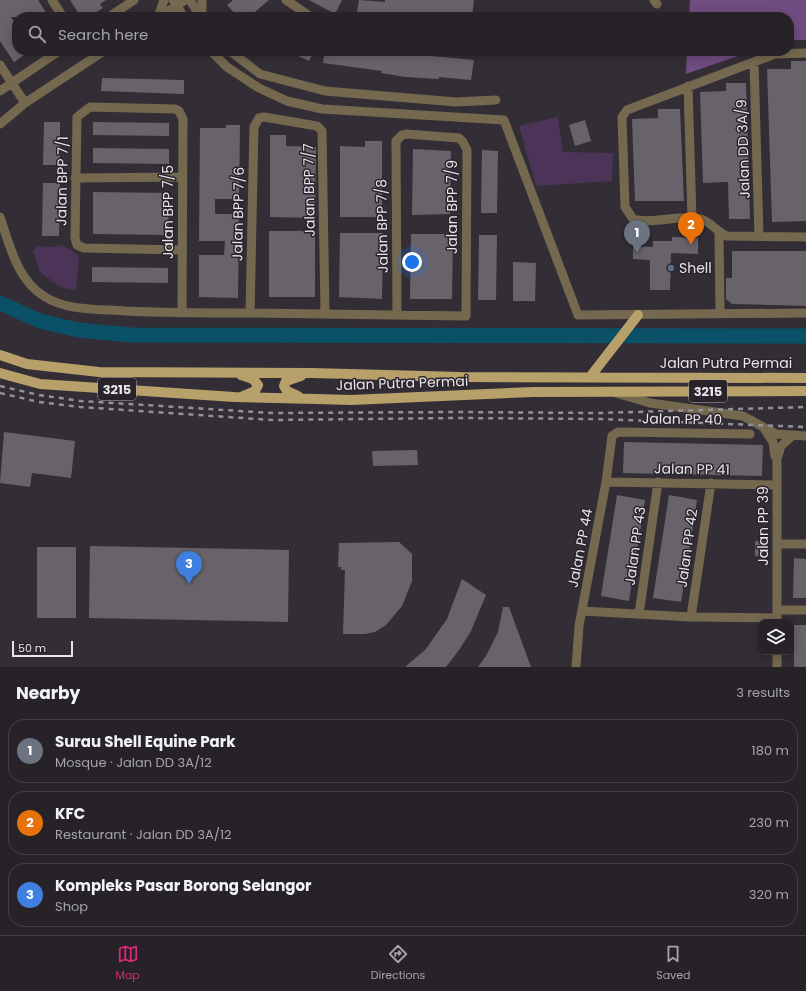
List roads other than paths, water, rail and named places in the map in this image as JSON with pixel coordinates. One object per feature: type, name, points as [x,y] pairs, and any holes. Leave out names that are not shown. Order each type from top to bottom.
[{"type":"main road","points":[[590,377],[616,345],[638,314]]},
{"type":"main road","name":"Jalan Putra Permai","points":[[0,355],[27,364],[99,372],[312,373],[460,377],[806,378]]},
{"type":"main road","points":[[228,372],[253,379],[258,385],[255,391],[234,397]]},
{"type":"main road","name":"Jalan Putra Permai","points":[[0,373],[40,384],[234,397],[316,399],[609,391],[806,392]]},
{"type":"main road","points":[[312,373],[292,378],[286,381],[284,386],[287,391],[293,395],[316,399]]},
{"type":"street","points":[[52,0],[60,12]]},
{"type":"street","points":[[116,12],[134,0]]},
{"type":"street","points":[[160,12],[164,0]]},
{"type":"street","points":[[164,12],[175,3],[185,0]]},
{"type":"street","points":[[190,0],[198,12]]},
{"type":"street","points":[[201,12],[202,0]]},
{"type":"street","points":[[286,0],[304,12]]},
{"type":"street","points":[[175,3],[181,12]]},
{"type":"street","points":[[794,53],[806,53]]},
{"type":"street","points":[[0,91],[52,56]]},
{"type":"street","points":[[0,124],[25,103],[96,56]]},
{"type":"street","points":[[216,56],[227,68],[259,88],[286,101],[322,109],[504,120],[578,315],[806,313]]},
{"type":"street","points":[[237,56],[260,74],[325,91],[456,102],[496,100]]},
{"type":"street","points":[[770,56],[688,86],[627,110],[623,113],[625,207],[630,216],[637,220],[692,218],[703,220],[719,233],[727,236],[806,237]]},
{"type":"street","name":"Jalan DD 3A/9","points":[[754,62],[760,236]]},
{"type":"street","points":[[0,66],[25,103]]},
{"type":"street","points":[[688,86],[692,218]]},
{"type":"street","name":"Jalan BPP 7/5","points":[[77,117],[90,107],[175,109],[179,111],[183,119],[182,313]]},
{"type":"street","name":"Jalan BPP 7/1","points":[[77,117],[75,178],[75,238],[77,245],[84,248],[182,250]]},
{"type":"street","name":"Jalan BPP 7/6","points":[[250,313],[254,126],[259,118]]},
{"type":"street","name":"Jalan BPP 7/7","points":[[259,118],[317,126],[322,131],[325,314]]},
{"type":"street","name":"Jalan BPP 7/9","points":[[397,315],[466,316],[466,146],[459,138],[455,137],[406,134],[398,138]]},
{"type":"street","name":"Jalan BPP 7/8","points":[[397,315],[395,145],[398,138]]},
{"type":"street","points":[[75,178],[183,177]]},
{"type":"street","points":[[0,217],[14,260],[22,274],[32,286],[45,297],[75,307],[182,313],[397,315]]},
{"type":"street","points":[[719,233],[720,314]]},
{"type":"street","points":[[609,391],[650,403],[726,412],[755,421],[776,434],[806,436]]},
{"type":"street","points":[[755,421],[773,442],[776,459]]},
{"type":"street","name":"Jalan PP 40","points":[[613,434],[618,432],[750,434]]},
{"type":"street","name":"Jalan PP 44","points":[[576,667],[579,626],[606,482],[611,438],[613,434]]},
{"type":"street","name":"Jalan PP 39","points":[[777,617],[776,459],[780,446],[792,436]]},
{"type":"street","name":"Jalan PP 41","points":[[606,482],[777,485]]},
{"type":"street","name":"Jalan PP 43","points":[[639,614],[658,482]]},
{"type":"street","name":"Jalan PP 42","points":[[691,617],[711,483]]},
{"type":"street","points":[[776,544],[806,544]]},
{"type":"street","points":[[582,611],[691,617],[777,617],[806,610]]},
{"type":"street","points":[[777,655],[777,667]]},
{"type":"waterway","points":[[0,303],[40,321],[78,330],[132,335],[806,336]]},
{"type":"railway","points":[[0,386],[39,395],[81,401],[272,413],[600,413],[806,407]]},
{"type":"railway","points":[[0,393],[39,402],[80,407],[272,420],[456,418],[600,419],[806,427]]},
{"type":"place","name":"KFC","points":[[691,245]]},
{"type":"place","name":"Surau Shell Equine Park","points":[[637,253]]},
{"type":"place","name":"Shell","points":[[671,268]]},
{"type":"place","name":"Kompleks Pasar Borong Selangor","points":[[189,584]]}]
